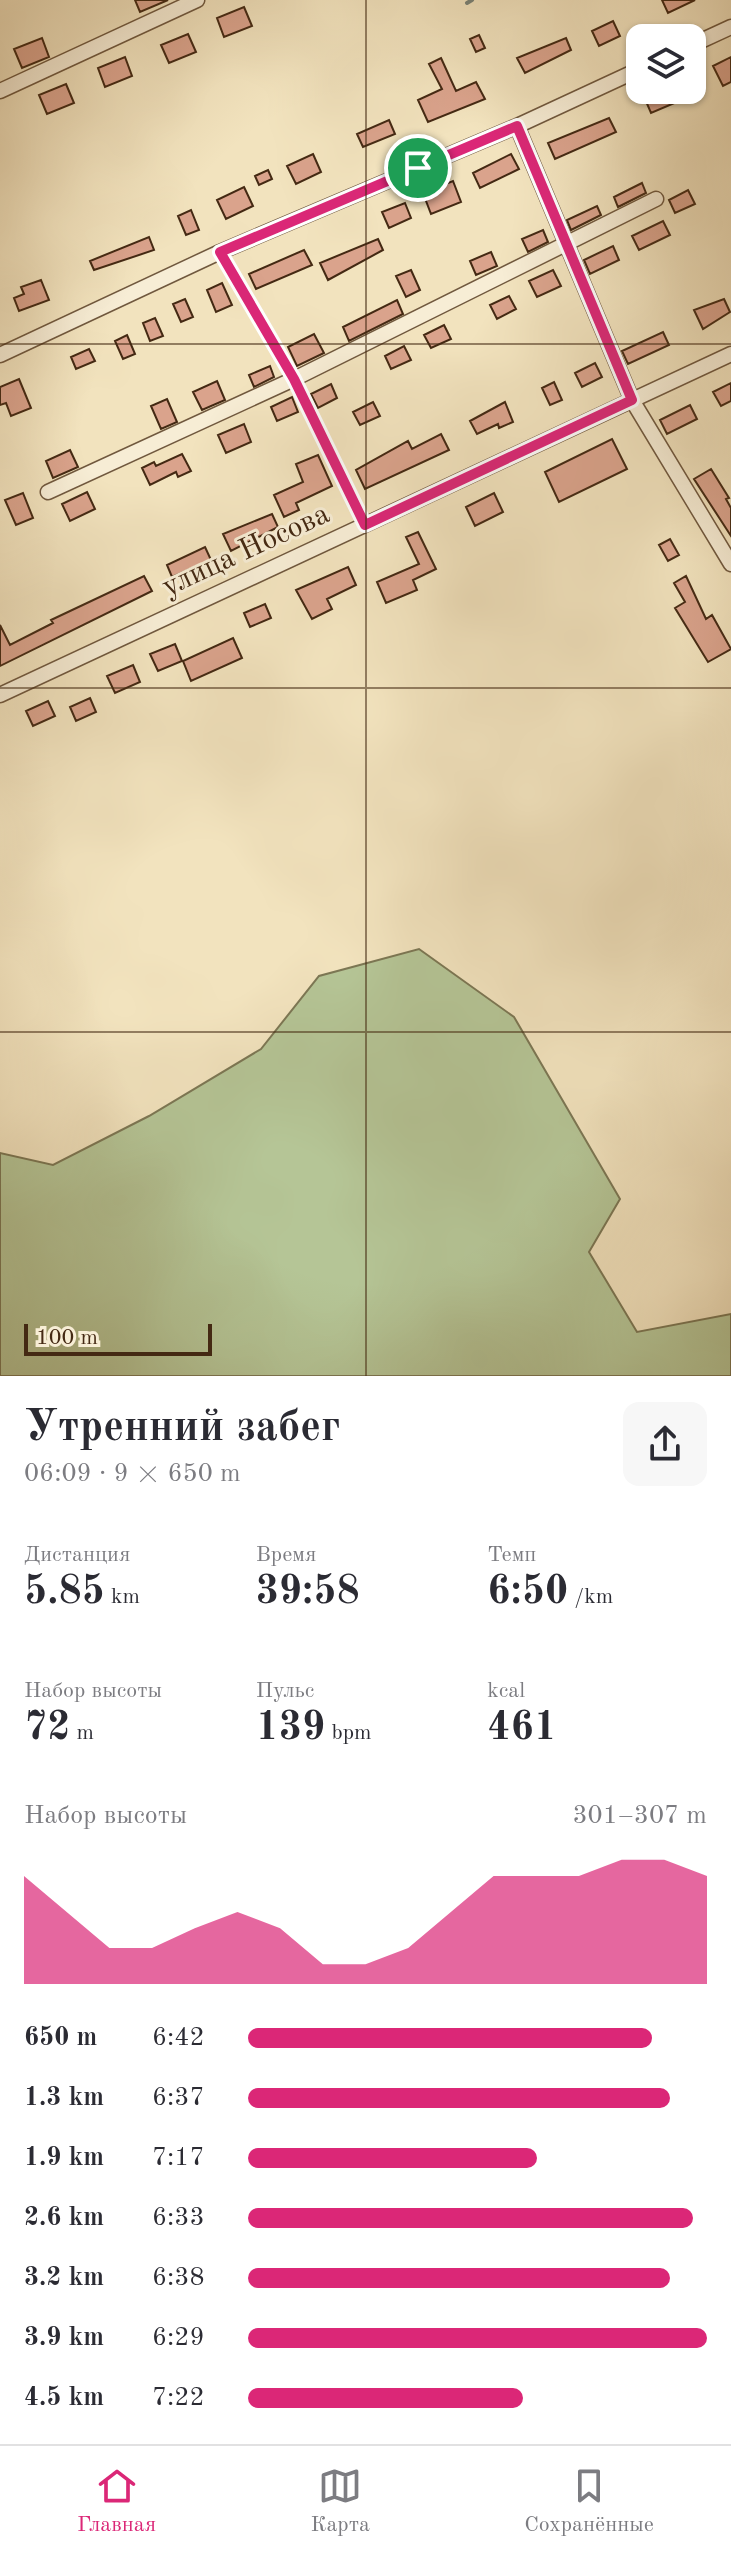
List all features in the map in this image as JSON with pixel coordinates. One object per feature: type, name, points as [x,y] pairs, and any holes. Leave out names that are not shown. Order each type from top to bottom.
[{"type":"street","points":[[0,91],[197,0]]},
{"type":"street","points":[[706,39],[731,27]]},
{"type":"street","points":[[0,355],[220,252],[517,126],[626,75]]},
{"type":"street","points":[[517,126],[632,400],[731,564]]},
{"type":"street","points":[[48,492],[294,379],[656,199]]},
{"type":"street","name":"улица Носова","points":[[0,695],[731,354]]},
{"type":"lane","points":[[220,252],[294,379],[365,525]]},
{"type":"green space","points":[[419,949],[514,1017],[620,1199],[589,1252],[637,1332],[731,1314],[731,1376],[0,1376],[0,1153],[53,1165],[149,1116],[261,1049],[319,976]]},
{"type":"building","points":[[135,0],[168,0],[140,12]]},
{"type":"building","points":[[662,0],[695,0],[668,13]]},
{"type":"building","points":[[244,7],[252,26],[224,37],[217,18]]},
{"type":"building","points":[[613,21],[620,36],[599,46],[592,31]]},
{"type":"building","points":[[188,34],[196,52],[169,63],[161,45]]},
{"type":"building","points":[[479,35],[485,48],[476,52],[470,39]]},
{"type":"building","points":[[42,38],[49,57],[22,68],[14,49]]},
{"type":"building","points":[[566,38],[571,50],[525,73],[517,58]]},
{"type":"building","points":[[125,57],[132,76],[105,87],[98,68]]},
{"type":"building","points":[[731,57],[731,82],[723,86],[713,66]]},
{"type":"building","points":[[441,58],[456,91],[476,82],[485,99],[428,122],[418,100],[442,89],[429,64]]},
{"type":"building","points":[[66,84],[74,103],[47,114],[39,95]]},
{"type":"building","points":[[647,104],[672,104],[651,113]]},
{"type":"building","points":[[609,118],[616,132],[555,159],[548,143]]},
{"type":"building","points":[[389,120],[395,134],[363,147],[357,134]]},
{"type":"building","points":[[313,154],[321,172],[296,184],[287,166]]},
{"type":"building","points":[[511,154],[519,169],[480,188],[473,173]]},
{"type":"building","points":[[268,170],[272,179],[259,185],[255,176]]},
{"type":"building","points":[[453,181],[461,202],[431,214],[423,193]]},
{"type":"building","points":[[642,183],[646,193],[618,207],[614,197]]},
{"type":"building","points":[[244,187],[253,206],[226,219],[217,200]]},
{"type":"building","points":[[688,190],[695,204],[675,213],[669,200]]},
{"type":"building","points":[[405,203],[411,218],[389,228],[382,212]]},
{"type":"building","points":[[597,206],[601,215],[571,230],[567,220]]},
{"type":"building","points":[[191,210],[199,230],[186,235],[178,216]]},
{"type":"building","points":[[663,221],[670,235],[639,250],[632,236]]},
{"type":"building","points":[[543,230],[548,242],[528,252],[522,239]]},
{"type":"building","points":[[149,237],[154,250],[94,270],[90,261]]},
{"type":"building","points":[[378,239],[383,250],[328,280],[320,263]]},
{"type":"building","points":[[613,246],[619,260],[590,274],[584,260]]},
{"type":"building","points":[[304,250],[312,265],[256,289],[249,274]]},
{"type":"building","points":[[491,252],[497,266],[476,275],[470,261]]},
{"type":"building","points":[[411,270],[420,290],[406,297],[396,276]]},
{"type":"building","points":[[553,270],[561,286],[537,297],[529,281]]},
{"type":"building","points":[[41,280],[49,300],[19,311],[14,298],[24,294],[21,287]]},
{"type":"building","points":[[222,283],[232,305],[216,312],[207,290]]},
{"type":"building","points":[[509,296],[516,309],[497,319],[490,305]]},
{"type":"building","points":[[185,299],[193,317],[181,322],[173,304]]},
{"type":"building","points":[[724,299],[730,312],[703,329],[694,310]]},
{"type":"building","points":[[397,300],[403,314],[349,341],[343,327]]},
{"type":"building","points":[[155,318],[163,336],[150,341],[143,323]]},
{"type":"building","points":[[444,325],[451,339],[431,348],[424,335]]},
{"type":"building","points":[[663,332],[669,345],[628,364],[622,351]]},
{"type":"building","points":[[314,334],[324,353],[297,366],[288,347]]},
{"type":"building","points":[[127,335],[135,354],[123,359],[115,341]]},
{"type":"building","points":[[404,346],[411,360],[391,369],[385,356]]},
{"type":"building","points":[[89,349],[95,361],[76,369],[71,357]]},
{"type":"building","points":[[595,363],[602,377],[582,387],[575,373]]},
{"type":"building","points":[[270,366],[274,377],[254,387],[249,375]]},
{"type":"building","points":[[19,379],[31,408],[11,416],[6,403],[0,405],[0,387]]},
{"type":"building","points":[[217,381],[225,400],[202,410],[193,392]]},
{"type":"building","points":[[554,382],[562,400],[550,405],[542,388]]},
{"type":"building","points":[[731,383],[731,401],[721,406],[713,392]]},
{"type":"building","points":[[331,384],[337,398],[318,408],[311,394]]},
{"type":"building","points":[[292,397],[298,412],[277,421],[271,407]]},
{"type":"building","points":[[167,399],[177,422],[161,429],[151,406]]},
{"type":"building","points":[[373,402],[380,416],[360,425],[353,412]]},
{"type":"building","points":[[505,402],[513,422],[499,428],[498,424],[477,434],[470,421]]},
{"type":"building","points":[[690,405],[697,419],[667,434],[660,420]]},
{"type":"building","points":[[244,424],[251,442],[226,453],[218,435]]},
{"type":"building","points":[[441,434],[449,450],[365,489],[356,470],[408,441],[412,449]]},
{"type":"building","points":[[612,439],[627,469],[559,502],[545,472]]},
{"type":"building","points":[[70,450],[78,467],[53,478],[46,461]]},
{"type":"building","points":[[182,454],[191,471],[178,477],[176,472],[150,485],[142,468],[154,462],[156,466]]},
{"type":"building","points":[[318,455],[332,486],[296,503],[299,510],[284,517],[274,495],[303,482],[296,464]]},
{"type":"building","points":[[711,469],[729,498],[726,499],[731,508],[731,536],[694,479]]},
{"type":"building","points":[[87,492],[95,509],[70,521],[62,504]]},
{"type":"building","points":[[23,493],[33,518],[16,525],[5,500]]},
{"type":"building","points":[[494,493],[503,512],[475,526],[466,507]]},
{"type":"building","points":[[272,514],[278,527],[231,551],[223,534]]},
{"type":"building","points":[[418,532],[436,569],[413,580],[417,590],[386,603],[377,582],[419,564],[406,537]]},
{"type":"building","points":[[670,539],[679,555],[668,561],[659,545]]},
{"type":"building","points":[[205,547],[211,560],[172,577],[167,565]]},
{"type":"building","points":[[348,567],[356,585],[327,599],[332,609],[312,619],[296,590]]},
{"type":"building","points":[[144,576],[152,591],[0,666],[0,625],[10,645],[53,623],[51,620]]},
{"type":"building","points":[[686,576],[706,619],[712,615],[731,649],[708,662],[675,608],[685,602],[674,583]]},
{"type":"building","points":[[265,604],[271,618],[250,627],[244,613]]},
{"type":"building","points":[[233,638],[242,658],[191,681],[183,661]]},
{"type":"building","points":[[175,644],[182,661],[158,671],[150,654]]},
{"type":"building","points":[[133,665],[140,682],[115,693],[107,676]]},
{"type":"building","points":[[90,698],[96,712],[76,721],[70,707]]},
{"type":"building","points":[[48,701],[55,716],[33,726],[26,711]]},
{"type":"waterway","points":[[467,3],[472,0]]},
{"type":"route","points":[[517,126],[632,400],[365,525],[294,379],[220,252],[418,168],[517,126]]}]
